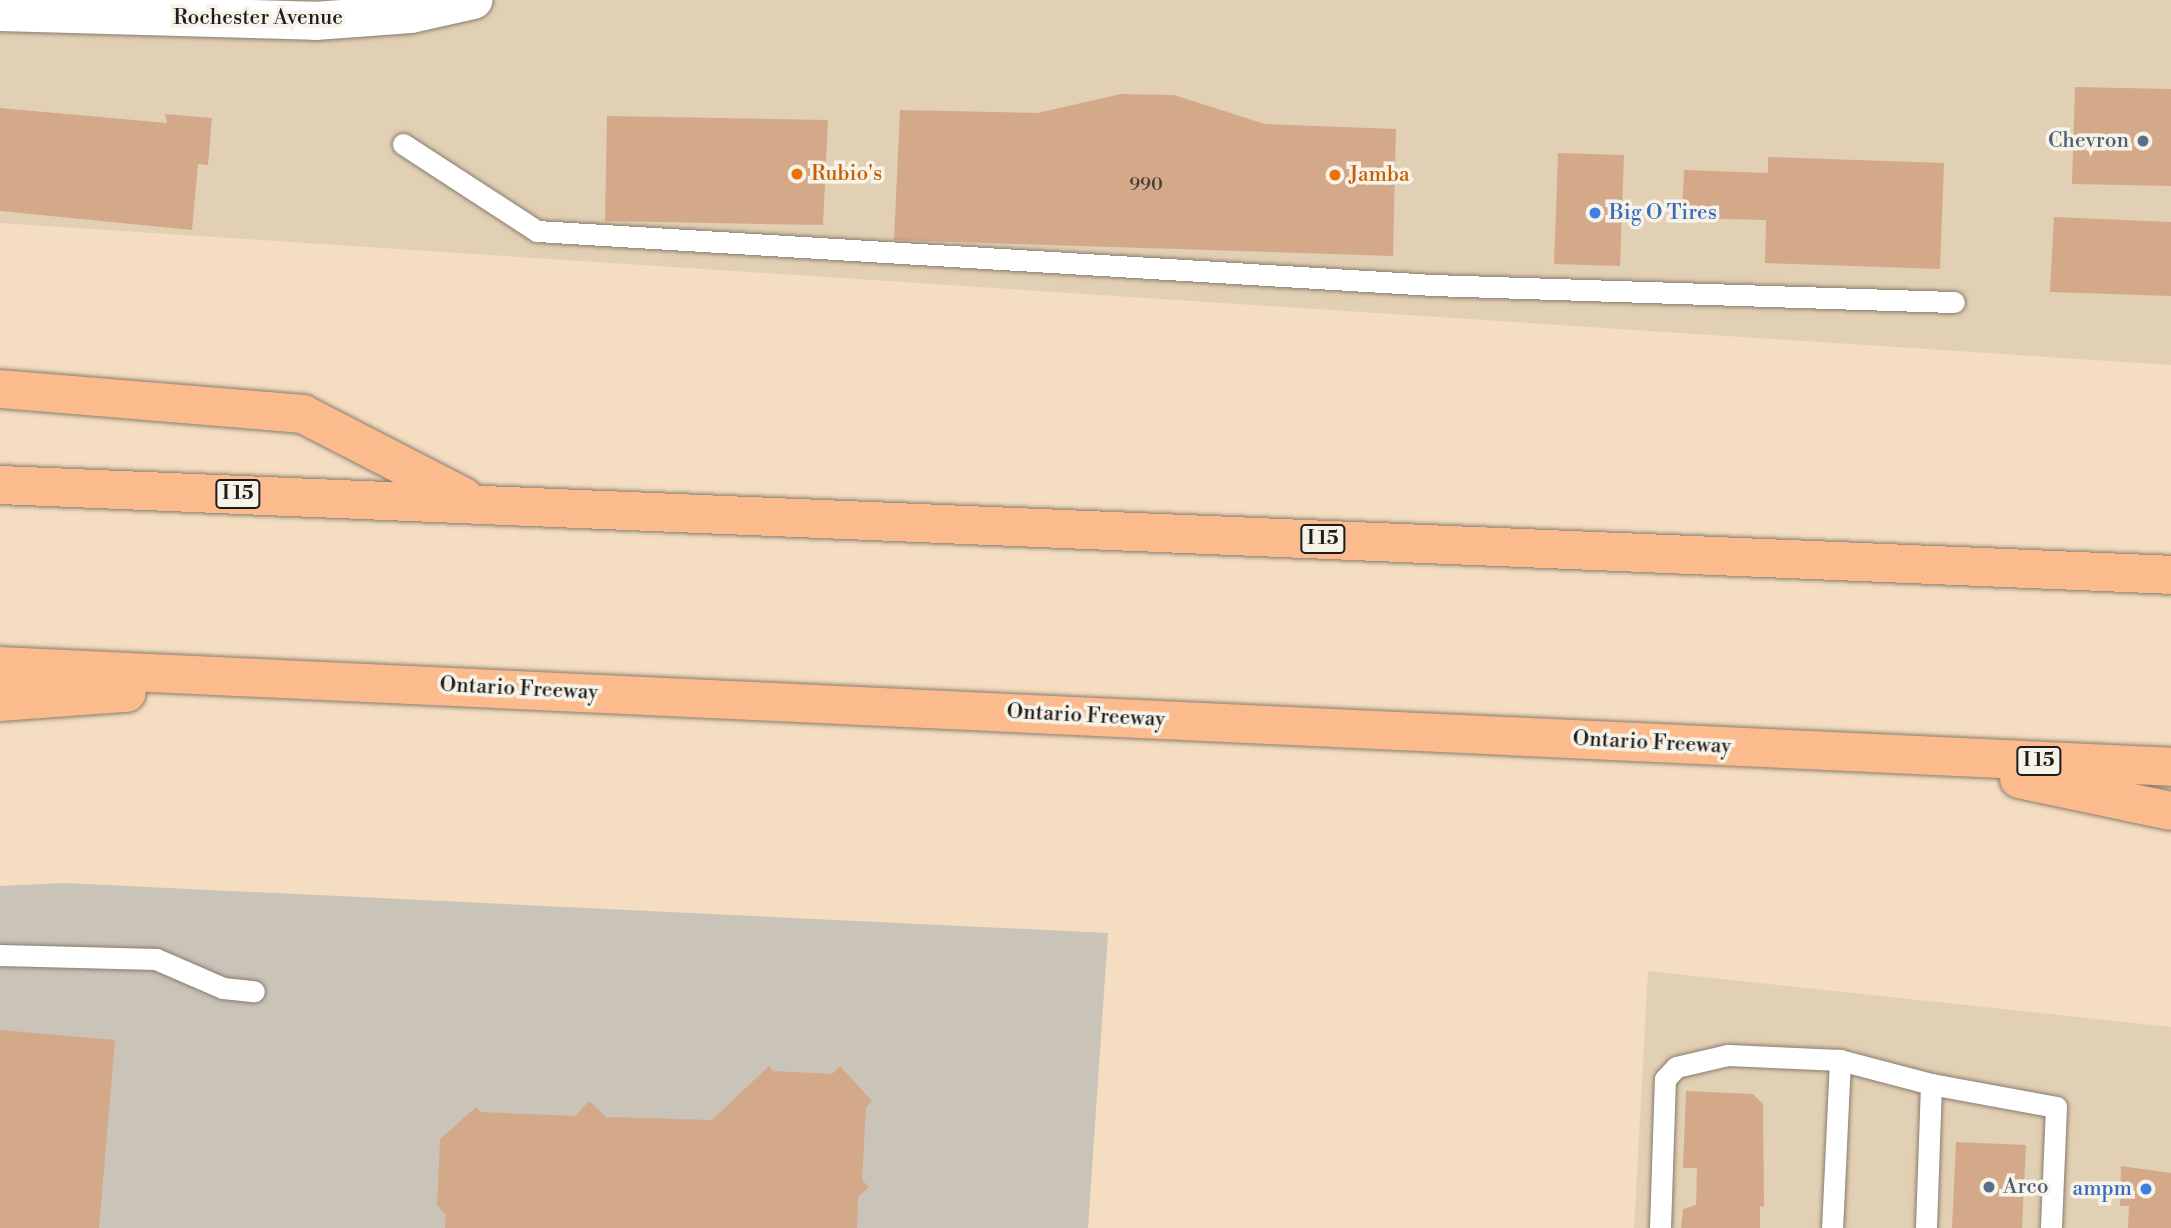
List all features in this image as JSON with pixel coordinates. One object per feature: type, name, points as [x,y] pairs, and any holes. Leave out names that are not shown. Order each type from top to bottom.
[{"type":"highway","points":[[0,389],[303,414],[475,503]]},
{"type":"highway","name":"I 15","points":[[0,485],[2171,575]]},
{"type":"highway","name":"Ontario Freeway","points":[[0,666],[2171,767]]},
{"type":"highway","points":[[0,702],[311,679]]},
{"type":"highway","points":[[1907,755],[2171,811]]},
{"type":"street","name":"Rochester Avenue","points":[[0,12],[315,22],[411,14],[473,0]]},
{"type":"lane","points":[[403,144],[537,230],[1432,285],[1954,302]]},
{"type":"lane","points":[[0,955],[156,959],[223,988],[254,991]]},
{"type":"lane","points":[[1660,1228],[1665,1079],[1676,1067],[1728,1055],[1840,1060],[1931,1084],[2056,1107],[2051,1228]]},
{"type":"lane","points":[[1832,1228],[1840,1060]]},
{"type":"lane","points":[[1926,1228],[1931,1084]]},
{"type":"shaded area","points":[[0,0],[2171,0],[2171,365],[0,223]]},
{"type":"shaded area","points":[[65,883],[1108,933],[1088,1228],[0,1228],[0,886]]},
{"type":"shaded area","points":[[1648,971],[2171,1027],[2171,1228],[1634,1228]]},
{"type":"building","points":[[2075,87],[2171,89],[2171,186],[2072,184]]},
{"type":"building","points":[[1121,94],[1174,95],[1265,124],[1396,129],[1393,256],[894,240],[900,110],[1037,113]]},
{"type":"building","points":[[0,108],[167,123],[165,114],[212,118],[208,165],[198,164],[192,230],[0,211]]},
{"type":"building","points":[[607,116],[828,120],[823,225],[605,221]]},
{"type":"building","points":[[1558,153],[1624,155],[1620,266],[1554,264]]},
{"type":"building","points":[[1768,157],[1944,163],[1940,269],[1765,263],[1766,220],[1682,218],[1684,170],[1768,173]]},
{"type":"building","points":[[2054,217],[2171,222],[2171,296],[2050,292]]},
{"type":"building","points":[[0,1030],[115,1040],[99,1228],[0,1228]]},
{"type":"building","points":[[769,1066],[773,1071],[832,1074],[840,1066],[872,1101],[866,1107],[862,1180],[869,1187],[858,1197],[857,1228],[445,1228],[446,1215],[437,1205],[440,1139],[476,1107],[481,1112],[575,1116],[589,1101],[606,1117],[712,1120]]},
{"type":"building","points":[[1686,1091],[1753,1094],[1763,1104],[1764,1207],[1760,1206],[1760,1228],[1681,1228],[1683,1209],[1696,1205],[1697,1168],[1683,1168]]},
{"type":"building","name":"Arco","points":[[1956,1142],[2026,1145],[2022,1228],[1952,1228]]},
{"type":"building","name":"ampm","points":[[2121,1166],[2171,1173],[2171,1228],[2128,1228],[2129,1206],[2120,1206]]},
{"type":"place","name":"Chevron","points":[[2143,141]]},
{"type":"place","name":"Rubio's","points":[[797,174]]},
{"type":"place","name":"Jamba","points":[[1335,175]]},
{"type":"place","name":"Big O Tires","points":[[1595,213]]},
{"type":"place","name":"Arco","points":[[1989,1187]]},
{"type":"place","name":"ampm","points":[[2146,1189]]}]
